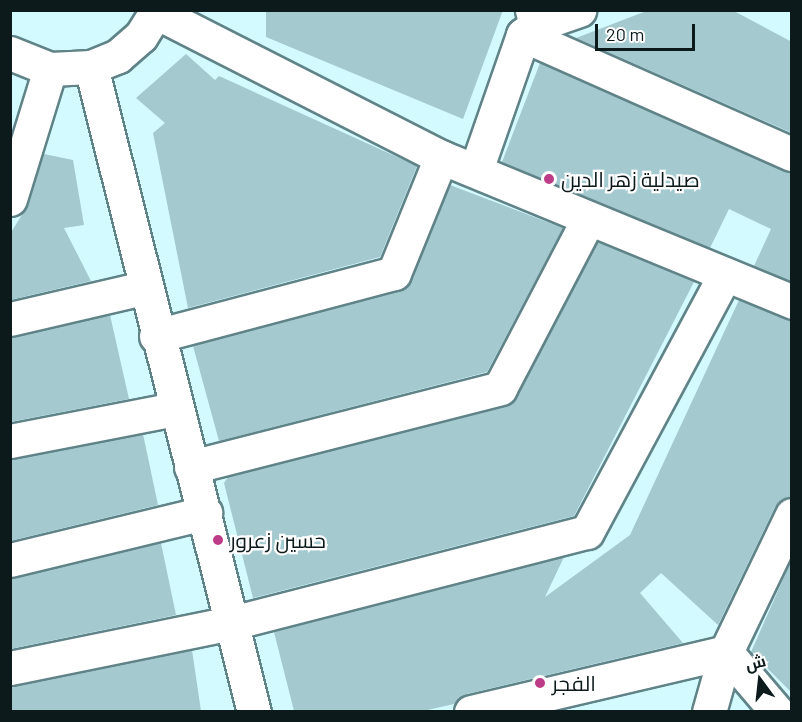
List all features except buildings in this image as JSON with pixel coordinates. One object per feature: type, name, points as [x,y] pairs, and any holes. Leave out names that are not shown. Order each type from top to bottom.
[{"type":"street","points":[[530,24],[579,10]]},
{"type":"street","points":[[10,53],[50,69],[91,67],[118,56],[141,36],[157,11],[441,157],[476,170],[588,220],[792,302]]},
{"type":"street","points":[[530,24],[792,154]]},
{"type":"street","points":[[476,170],[530,24]]},
{"type":"street","points":[[91,67],[143,288],[205,513],[254,711]]},
{"type":"street","points":[[10,199],[50,69]]},
{"type":"street","points":[[156,336],[394,273],[441,157]]},
{"type":"street","points":[[191,467],[500,388],[588,220]]},
{"type":"street","points":[[10,668],[232,623],[587,532],[725,275]]},
{"type":"street","points":[[10,319],[143,288]]},
{"type":"street","points":[[10,441],[175,409]]},
{"type":"street","points":[[10,560],[205,513]]},
{"type":"street","points":[[709,711],[726,652],[792,515]]},
{"type":"street","points":[[471,711],[726,652]]},
{"type":"street","points":[[726,652],[777,711]]},
{"type":"place","name":"صيدلية زهر الدين","points":[[549,179]]},
{"type":"place","name":"حسين زعرور","points":[[218,540]]},
{"type":"place","name":"الفجر","points":[[540,683]]}]
